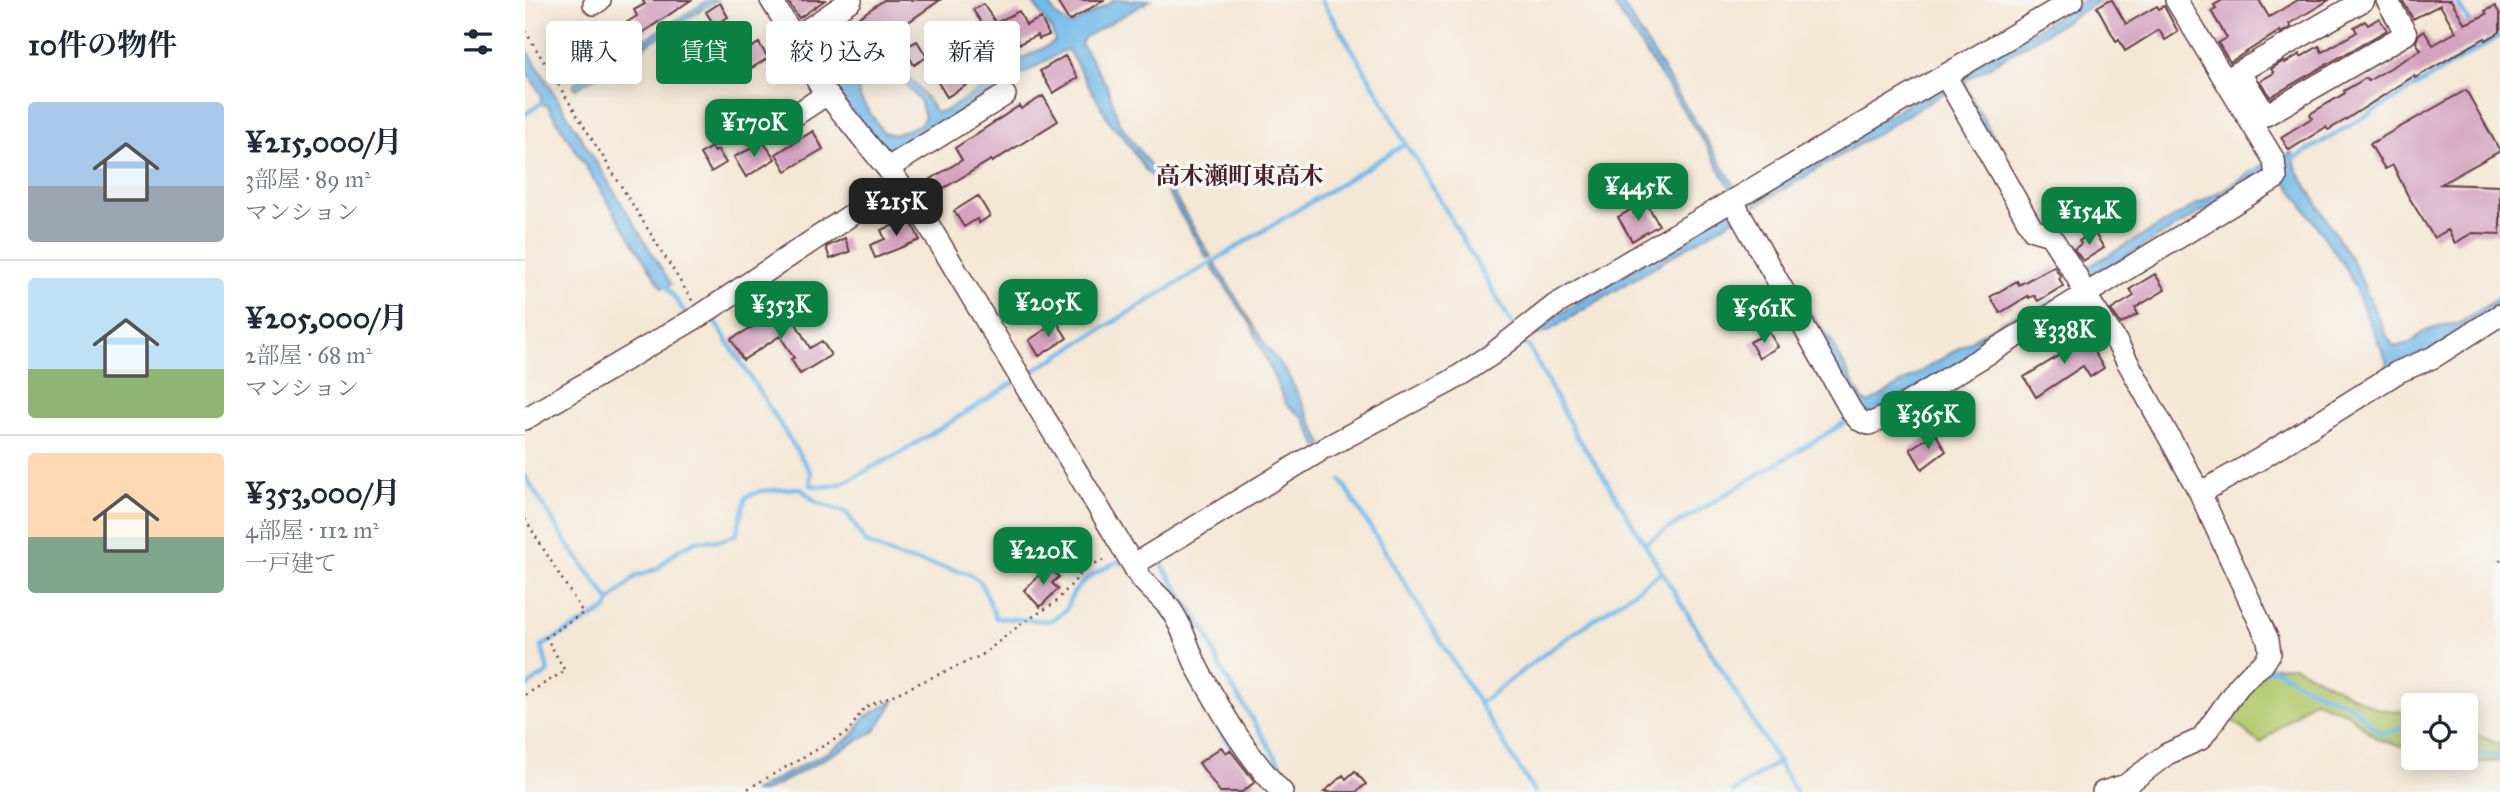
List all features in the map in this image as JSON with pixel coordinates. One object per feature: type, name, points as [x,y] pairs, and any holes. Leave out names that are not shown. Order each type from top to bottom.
[{"type":"street","points":[[771,0],[792,21]]},
{"type":"street","points":[[820,21],[851,0]]},
{"type":"street","points":[[1130,558],[1322,449],[1451,381],[1555,305],[1738,199],[1949,82],[2073,0]]},
{"type":"street","points":[[2176,0],[2232,76],[2266,115],[2406,34],[2387,0]]},
{"type":"street","points":[[2232,76],[2364,0]]},
{"type":"street","points":[[1738,199],[1855,416],[1869,424],[1881,419],[2080,285],[2276,178],[2275,165],[2232,76]]},
{"type":"street","points":[[1949,82],[2033,229],[2050,235],[2116,341],[2200,493],[2268,640],[2270,653],[2263,664],[2238,688],[2201,739],[2167,754],[2126,785],[2103,792]]},
{"type":"street","points":[[819,84],[919,209],[1130,558],[1139,578],[1161,597],[1172,611],[1199,672],[1252,756],[1282,792]]},
{"type":"street","points":[[747,133],[774,129],[827,94]]},
{"type":"street","points":[[525,419],[701,315],[1005,95]]},
{"type":"street","points":[[2200,493],[2260,459],[2398,372],[2434,357],[2500,315]]},
{"type":"path","points":[[525,30],[701,315]]},
{"type":"path","points":[[525,520],[583,613],[545,637],[565,671],[525,695]]},
{"type":"path","points":[[742,792],[848,732],[864,708],[982,654],[1021,624],[1055,603],[1087,567],[1130,558]]},
{"type":"green space","points":[[2294,666],[2378,709],[2401,712],[2401,746],[2377,739],[2348,714],[2313,700],[2260,744],[2230,718],[2268,667]]},
{"type":"green space","points":[[2478,735],[2500,745],[2500,761],[2478,762]]},
{"type":"water","points":[[709,0],[717,0],[684,21],[675,21]]},
{"type":"water","points":[[1031,0],[1046,0],[1057,16],[1070,26],[1115,0],[1151,0],[1085,37],[1081,43],[1107,86],[1119,122],[1157,175],[1168,185],[1211,257],[1207,258],[1164,187],[1147,172],[1122,135],[1113,127],[1068,50],[1020,76],[1020,60],[1055,42],[1052,30]]},
{"type":"water","points":[[1611,0],[1620,0],[1737,189],[1733,193],[1706,145]]},
{"type":"water","points":[[2085,0],[2101,0],[1965,81],[1967,90],[2042,222],[2036,226],[1954,77]]},
{"type":"water","points":[[656,33],[656,39],[642,47],[642,41]]},
{"type":"water","points":[[525,46],[671,284],[662,288],[547,105],[540,104],[542,96],[525,69]]},
{"type":"water","points":[[910,78],[935,112],[945,111],[988,85],[1006,84],[892,158],[828,84],[857,84],[860,98],[883,132],[894,135],[919,125],[925,117],[920,101],[905,84],[910,84]]},
{"type":"water","points":[[1934,88],[1949,90],[1756,206],[1751,197]]},
{"type":"water","points":[[2292,152],[2297,170],[2356,268],[2383,329],[2394,347],[2410,343],[2425,331],[2458,324],[2500,297],[2500,305],[2446,342],[2385,370],[2387,362],[2347,270],[2285,180],[2279,160]]},
{"type":"water","points":[[2267,162],[2269,172],[2084,281],[2079,272]]},
{"type":"water","points":[[1746,199],[1797,295],[1830,339],[1863,401],[1869,403],[2005,320],[2027,310],[2033,318],[1873,414],[1863,413],[1740,202]]},
{"type":"water","points":[[1730,208],[1735,218],[1550,330],[1533,337],[1529,333]]},
{"type":"water","points":[[1215,263],[1266,346],[1287,373],[1323,444],[1318,447],[1304,418],[1286,404],[1250,323],[1212,267]]},
{"type":"water","points":[[895,700],[875,731],[764,792],[752,792],[826,753],[852,736],[865,717]]},
{"type":"building","points":[[642,0],[691,0],[642,33],[642,21],[629,21],[637,16],[634,10],[645,4]]},
{"type":"building","points":[[787,0],[825,0],[799,18]]},
{"type":"building","points":[[884,0],[940,0],[910,21],[853,21]]},
{"type":"building","points":[[1056,0],[1104,0],[1069,21]]},
{"type":"building","points":[[2112,0],[2126,24],[2157,6],[2159,9],[2164,6],[2178,32],[2165,40],[2159,30],[2125,51],[2119,39],[2116,41],[2097,7]]},
{"type":"building","points":[[2223,0],[2259,0],[2269,17],[2298,0],[2329,0],[2289,24],[2291,27],[2230,62],[2218,43],[2227,38],[2211,11],[2216,8],[2214,5]]},
{"type":"building","points":[[2402,0],[2451,0],[2465,24],[2487,14],[2485,11],[2495,6],[2500,14],[2500,32],[2415,78],[2414,76],[2342,122],[2328,130],[2326,127],[2289,150],[2281,137],[2312,118],[2310,114],[2345,93],[2344,91],[2366,78],[2368,81],[2421,50],[2416,42],[2419,34],[2424,31],[2433,45],[2456,32],[2440,5],[2413,19]]},
{"type":"building","points":[[720,3],[728,17],[721,21],[712,21],[706,12]]},
{"type":"building","points":[[983,4],[995,21],[980,21],[973,10]]},
{"type":"building","points":[[1019,11],[1026,25],[1041,18],[1049,35],[1039,39],[1037,35],[1020,44],[1020,21],[1000,21]]},
{"type":"building","points":[[2379,18],[2387,30],[2270,97],[2260,81],[2274,73],[2271,69],[2284,61],[2285,63],[2300,54],[2301,57],[2319,46],[2322,52],[2357,32],[2354,27],[2365,21],[2368,25]]},
{"type":"building","points":[[917,41],[924,52],[924,59],[914,65],[910,58],[910,45]]},
{"type":"building","points":[[759,43],[766,59],[752,68],[752,47]]},
{"type":"building","points":[[1065,56],[1078,78],[1053,93],[1040,71]]},
{"type":"building","points":[[939,84],[968,84],[947,97]]},
{"type":"building","points":[[2466,90],[2500,151],[2441,184],[2500,186],[2500,234],[2472,233],[2455,243],[2448,230],[2434,238],[2393,165],[2385,169],[2370,144]]},
{"type":"building","points":[[1043,96],[1058,121],[939,191],[931,179],[962,160],[955,148],[1019,106],[1021,109]]},
{"type":"building","points":[[813,131],[823,149],[786,171],[776,154]]},
{"type":"building","points":[[765,144],[775,159],[746,177],[734,157]]},
{"type":"building","points":[[711,147],[715,152],[718,150],[726,163],[711,172],[700,154]]},
{"type":"building","points":[[978,196],[990,216],[979,223],[977,219],[964,227],[954,211]]},
{"type":"building","points":[[1648,206],[1659,225],[1632,241],[1618,217],[1632,209],[1634,214]]},
{"type":"building","points":[[910,219],[920,240],[875,258],[870,245],[885,239],[881,230]]},
{"type":"building","points":[[2094,232],[2104,248],[2083,261],[2074,249],[2081,244],[2079,241]]},
{"type":"building","points":[[845,238],[850,252],[830,259],[826,247]]},
{"type":"building","points":[[2054,266],[2063,286],[2038,301],[2034,295],[2029,298],[2028,296],[2000,313],[1990,297],[2017,281],[2019,285]]},
{"type":"building","points":[[2155,274],[2165,290],[2135,308],[2138,314],[2121,324],[2111,310],[2134,296],[2130,289]]},
{"type":"building","points":[[787,308],[810,348],[822,341],[831,355],[800,374],[791,359],[794,358],[780,336],[743,360],[731,339]]},
{"type":"building","points":[[1057,322],[1067,338],[1039,356],[1029,340]]},
{"type":"building","points":[[1769,332],[1778,347],[1759,358],[1750,342]]},
{"type":"building","points":[[2070,339],[2072,342],[2076,339],[2081,346],[2088,342],[2104,368],[2090,377],[2083,366],[2036,397],[2024,377],[2060,355],[2057,351],[2061,348],[2059,346]]},
{"type":"building","points":[[1935,433],[1946,451],[1922,469],[1910,449]]},
{"type":"building","points":[[1048,566],[1059,577],[1052,583],[1058,589],[1040,607],[1024,590]]},
{"type":"building","points":[[1221,747],[1226,753],[1230,750],[1255,782],[1242,792],[1220,792],[1199,763]]},
{"type":"building","points":[[1355,771],[1366,784],[1356,792],[1324,792],[1343,775],[1346,779]]},
{"type":"waterway","points":[[1321,0],[1369,77],[1515,329]]},
{"type":"waterway","points":[[2456,0],[2472,27]]},
{"type":"waterway","points":[[2290,161],[2500,36]]},
{"type":"waterway","points":[[525,114],[540,104]]},
{"type":"waterway","points":[[1025,376],[1404,145]]},
{"type":"waterway","points":[[879,208],[903,198]]},
{"type":"waterway","points":[[663,281],[688,317]]},
{"type":"waterway","points":[[2026,317],[2054,300]]},
{"type":"waterway","points":[[712,317],[811,473],[810,485],[833,486],[853,478],[892,458],[1015,382]]},
{"type":"waterway","points":[[1522,341],[1529,347],[1576,435],[1796,792]]},
{"type":"waterway","points":[[1645,543],[1849,420]]},
{"type":"waterway","points":[[525,476],[568,545],[610,601],[636,576],[657,569],[678,550],[696,541],[722,540],[736,535],[746,497],[761,491],[800,488],[816,502],[847,513],[866,543],[901,558],[968,573],[981,582],[996,618],[1049,621],[1066,610],[1074,592],[1087,579],[1119,561],[1122,564]]},
{"type":"waterway","points":[[1341,480],[1534,792]]},
{"type":"waterway","points":[[1158,559],[1206,632],[1221,669],[1297,791]]},
{"type":"waterway","points":[[1479,704],[1547,652],[1662,572]]},
{"type":"waterway","points":[[525,688],[548,672],[542,646],[607,609],[610,601]]},
{"type":"waterway","points":[[2269,672],[2273,668],[2300,684],[2350,705],[2381,734],[2401,728]]},
{"type":"waterway","points":[[1210,711],[1225,739],[1237,753]]},
{"type":"waterway","points":[[2478,755],[2500,756]]},
{"type":"waterway","points":[[1733,792],[1779,761]]},
{"type":"district","name":"高木瀬町東高木","points":[[1240,176]]}]
